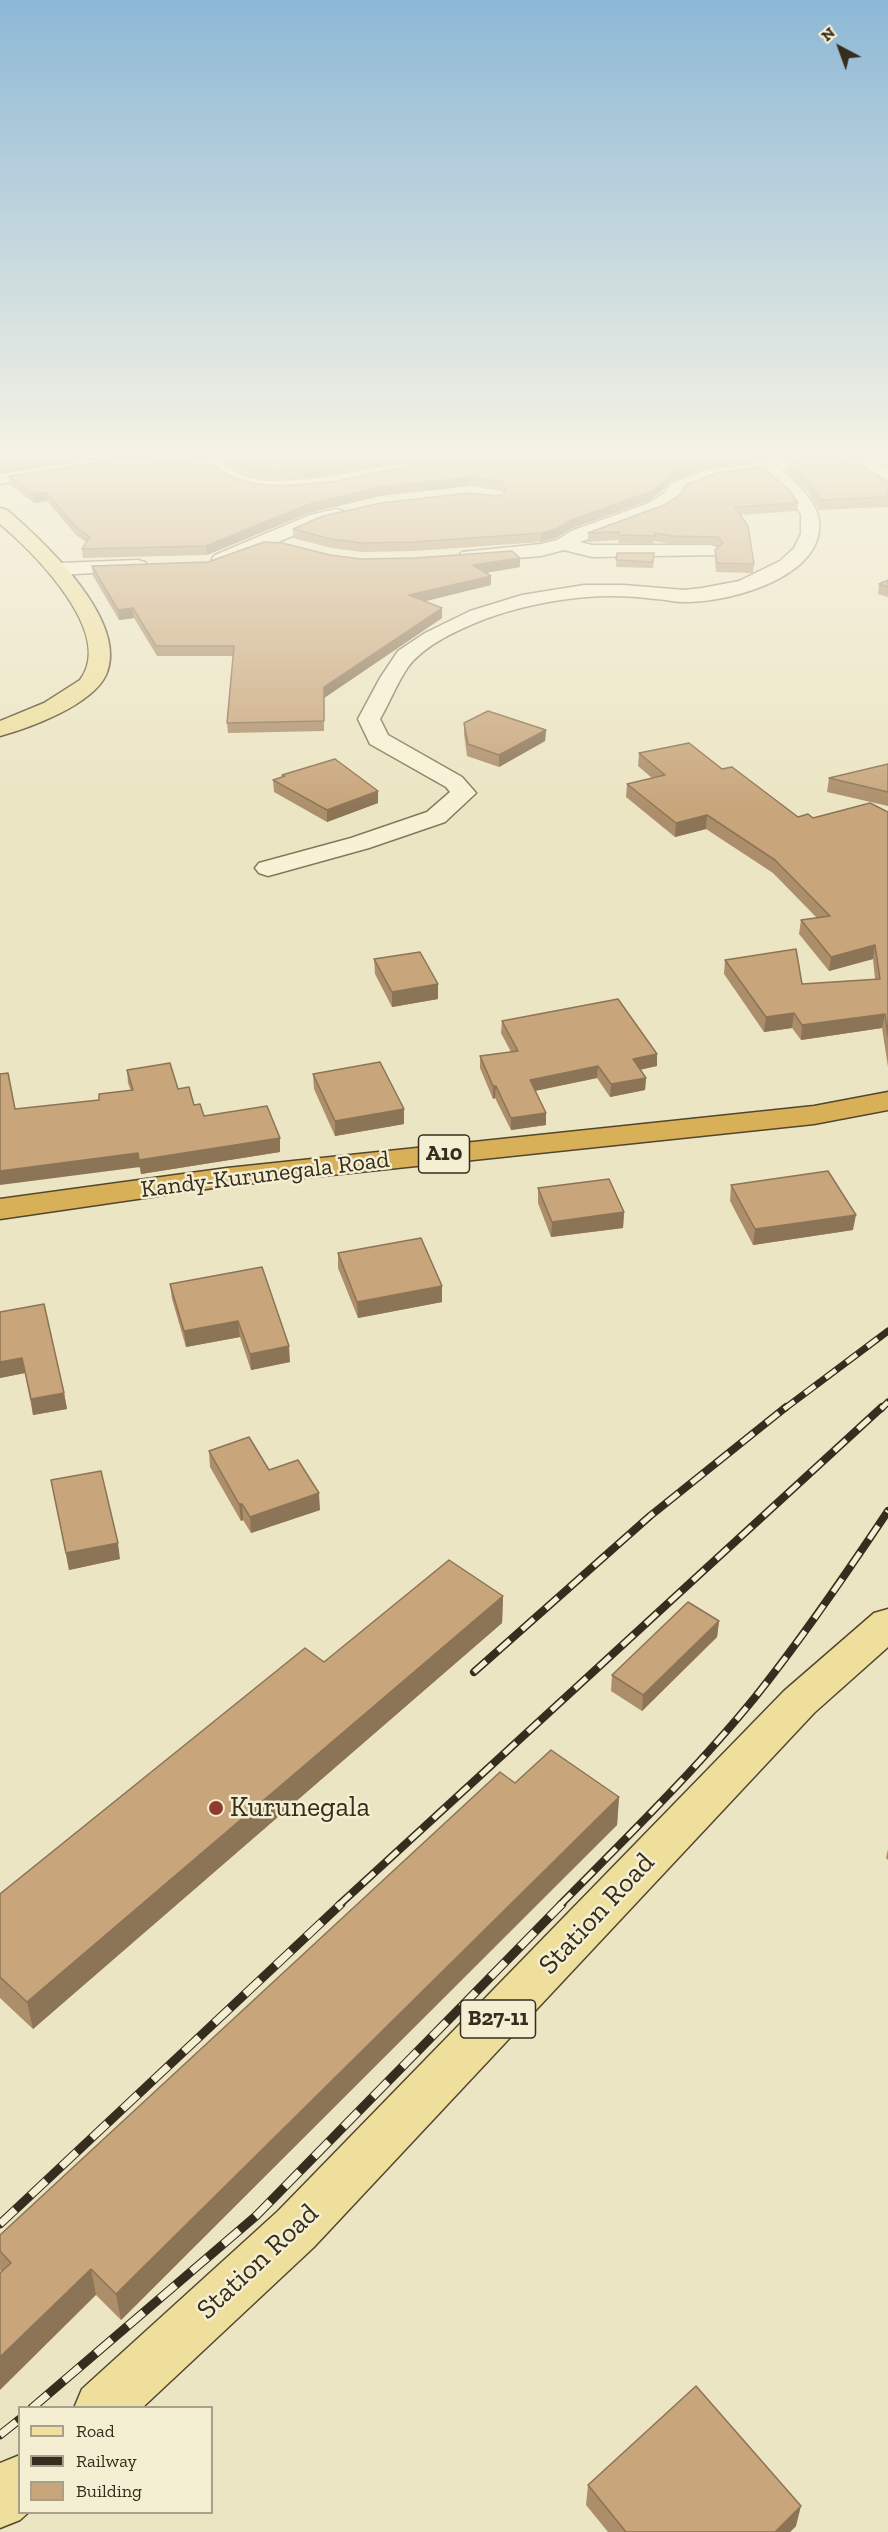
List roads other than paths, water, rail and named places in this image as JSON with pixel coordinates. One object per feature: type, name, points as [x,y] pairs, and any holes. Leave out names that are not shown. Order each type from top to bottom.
[{"type":"highway","name":"Kandy-Kurunegala Road","points":[[0,1209],[227,1177],[814,1115],[888,1101]]},
{"type":"main road","points":[[0,729],[58,704],[88,684],[95,675],[99,654],[97,637],[88,615],[64,576]]},
{"type":"main road","name":"Station Road","points":[[103,2406],[296,2229],[799,1702],[888,1624]]},
{"type":"main road","points":[[0,2500],[18,2485]]},
{"type":"street","points":[[268,868],[360,843],[436,817],[464,793],[454,782],[378,739],[369,718],[406,656],[439,634],[484,612],[584,591],[649,592],[684,596],[745,587],[768,576]]},
{"type":"railway","points":[[784,1409],[888,1331]]},
{"type":"railway","points":[[881,1409],[888,1402]]},
{"type":"railway","points":[[474,1672],[650,1516],[786,1407]]},
{"type":"railway","points":[[339,1905],[882,1407]]},
{"type":"railway","points":[[560,1905],[685,1777],[756,1696],[824,1605],[888,1511]]},
{"type":"railway","points":[[0,2224],[341,1904]]},
{"type":"railway","points":[[34,2406],[256,2216],[562,1904]]},
{"type":"railway","points":[[0,2435],[18,2421]]},
{"type":"place","name":"Kurunegala","points":[[216,1808]]}]
